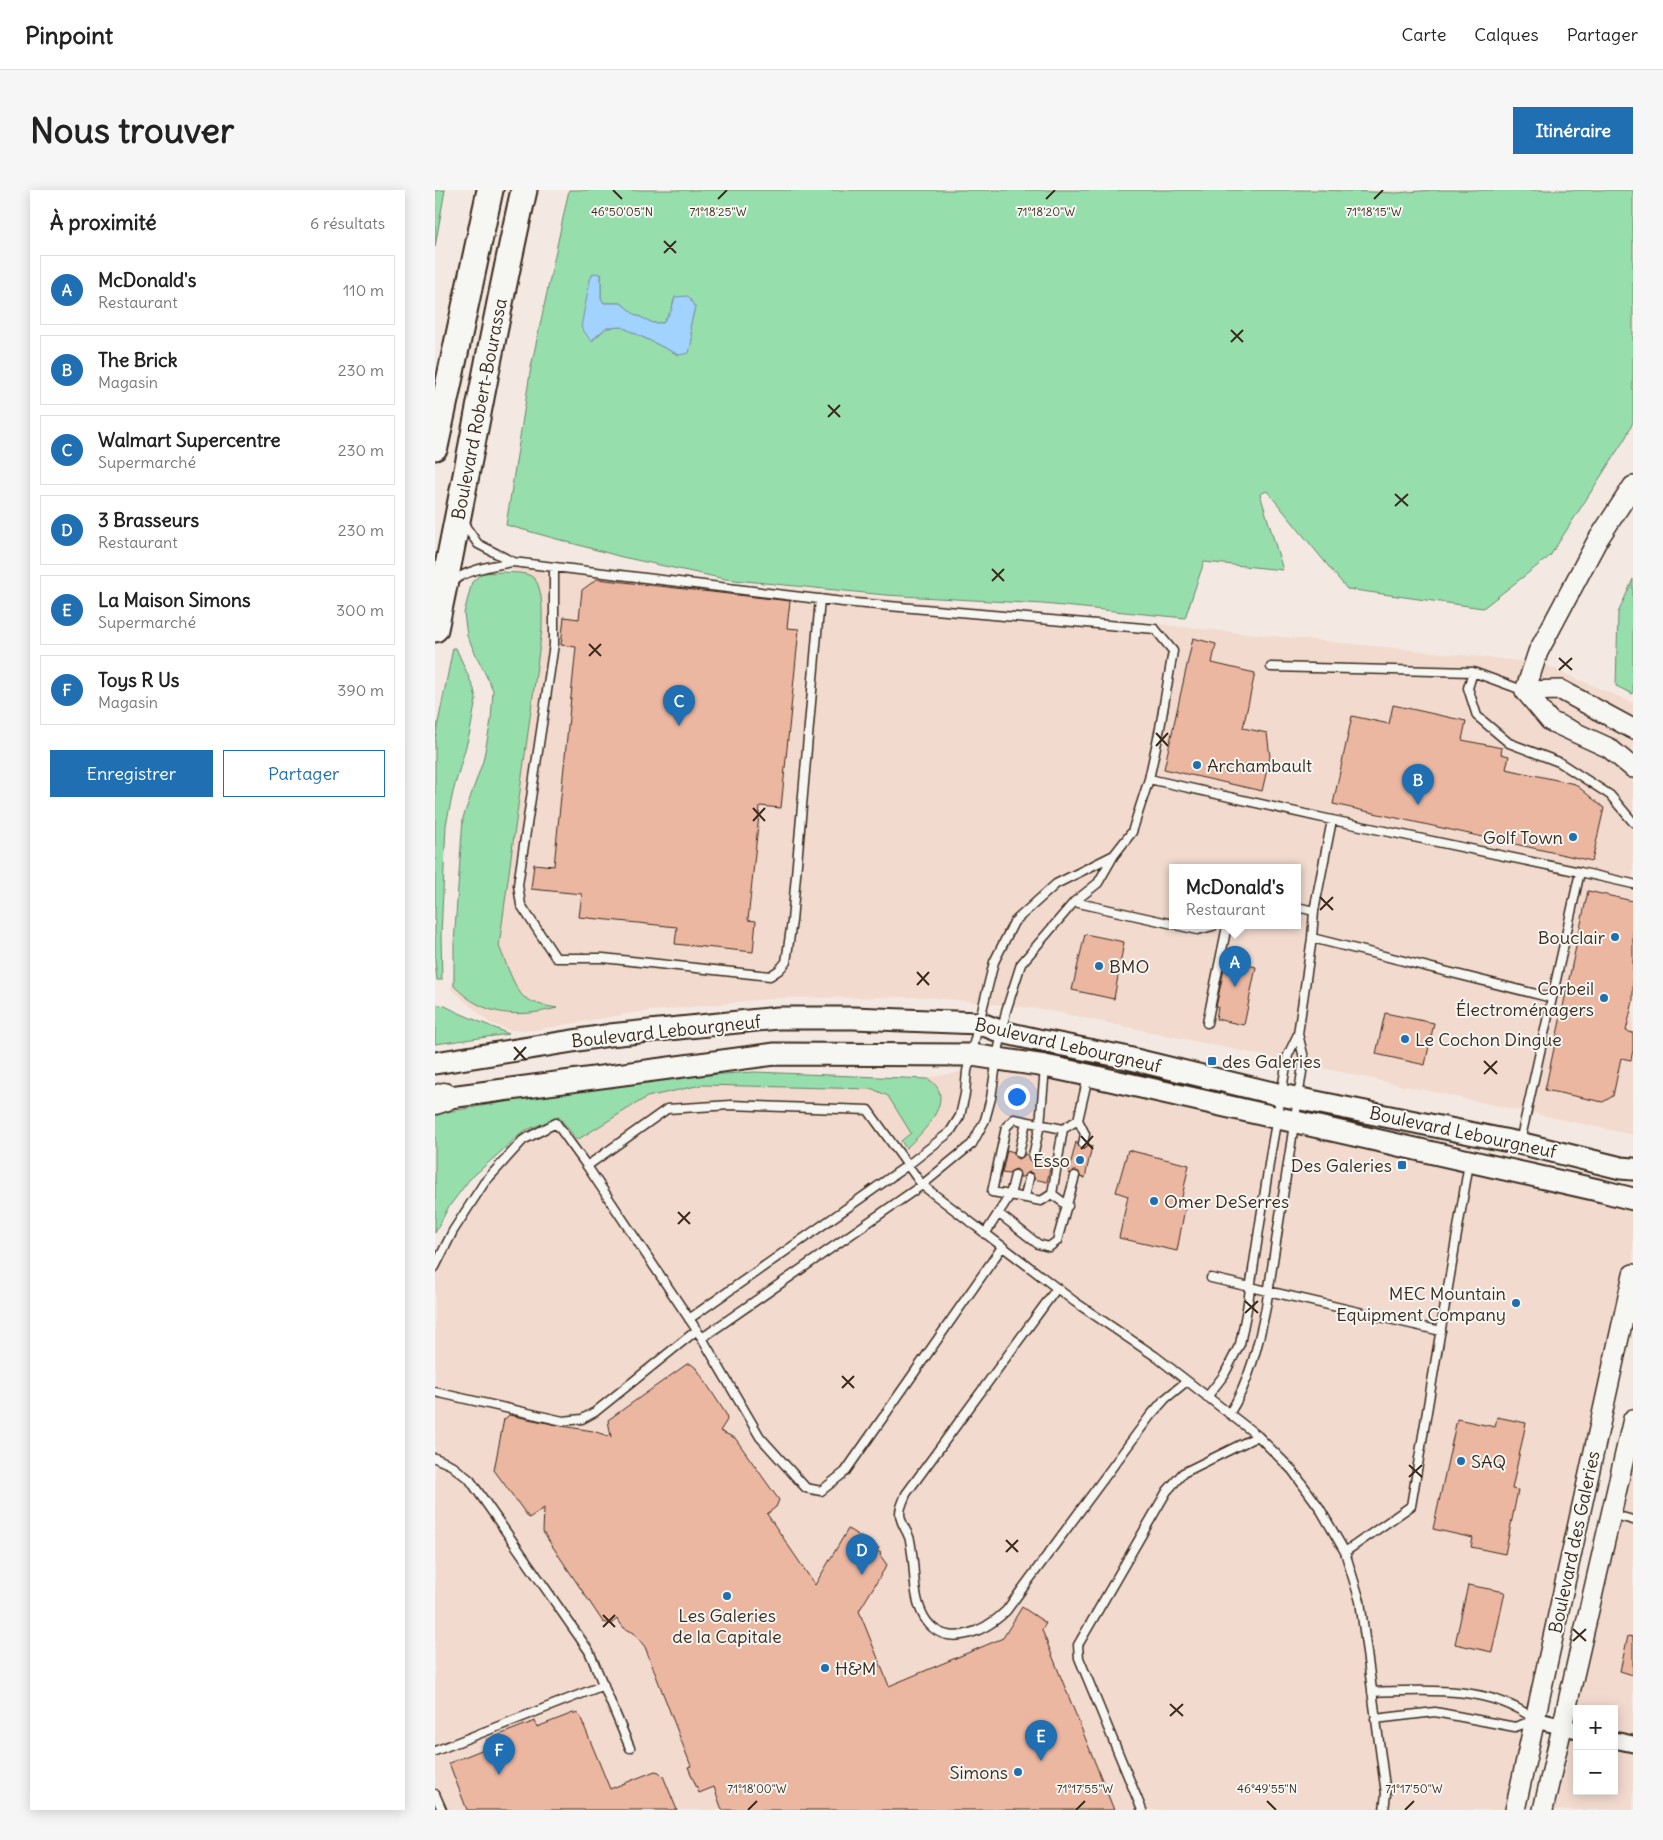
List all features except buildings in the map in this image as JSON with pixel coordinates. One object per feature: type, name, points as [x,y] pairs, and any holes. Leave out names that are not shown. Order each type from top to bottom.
[{"type":"highway","name":"Boulevard Robert-Bourassa","points":[[435,629],[459,516],[497,308],[524,190]]},
{"type":"highway","name":"Boulevard Robert-Bourassa","points":[[435,447],[487,201]]},
{"type":"main road","name":"Boulevard Lebourgneuf","points":[[435,1063],[610,1035],[778,1018],[853,1018],[979,1023],[1002,1032],[1633,1169]]},
{"type":"main road","name":"Boulevard Lebourgneuf","points":[[438,1099],[775,1054],[972,1055],[1045,1066],[1088,1075],[1633,1199]]},
{"type":"street","points":[[1525,691],[1538,652],[1597,541],[1633,486]]},
{"type":"street","points":[[1525,691],[1561,690],[1633,729]]},
{"type":"street","points":[[1525,691],[1550,721],[1609,748],[1633,768]]},
{"type":"street","name":"Boulevard des Galeries","points":[[1515,1810],[1633,1274]]},
{"type":"street","name":"Boulevard des Galeries","points":[[1543,1810],[1570,1728],[1611,1514],[1633,1419]]},
{"type":"street","points":[[1535,1720],[1570,1728]]},
{"type":"street","points":[[1618,1741],[1633,1744]]},
{"type":"lane","points":[[459,516],[478,544],[513,562],[820,599],[1155,629],[1173,651],[1149,779],[1132,832],[1114,855],[1098,883],[1074,902],[1021,964],[1006,1011],[991,1098],[985,1120],[972,1144],[922,1185],[702,1338]]},
{"type":"lane","points":[[441,598],[453,581],[459,578],[488,567],[513,562]]},
{"type":"lane","points":[[554,568],[555,644],[518,885],[521,905],[556,958],[603,958],[770,976],[786,962],[792,921],[820,599]]},
{"type":"lane","points":[[1271,667],[1473,672],[1525,691]]},
{"type":"lane","points":[[1473,672],[1468,688],[1477,716],[1509,743],[1559,762],[1610,796],[1633,822]]},
{"type":"lane","points":[[1149,779],[1633,884]]},
{"type":"lane","points":[[1207,1397],[1224,1375],[1239,1344],[1251,1288],[1271,1151],[1286,1120],[1290,1096],[1288,1055],[1298,1034],[1314,911],[1333,820]]},
{"type":"lane","points":[[689,1319],[908,1165],[950,1132],[960,1116],[965,1094],[967,1071],[994,962],[1014,922],[1055,884],[1114,855]]},
{"type":"lane","points":[[1519,1143],[1580,872]]},
{"type":"lane","points":[[1074,902],[1169,923]]},
{"type":"lane","points":[[1301,908],[1314,911]]},
{"type":"lane","points":[[1207,1023],[1226,929]]},
{"type":"lane","points":[[1312,938],[1551,998]]},
{"type":"lane","points":[[1229,1414],[1235,1405],[1249,1372],[1260,1337],[1268,1292],[1286,1120],[1290,1096],[1304,1058],[1298,1034]]},
{"type":"lane","points":[[1033,1156],[1040,1125],[1045,1066]]},
{"type":"lane","points":[[1083,1144],[1085,1134],[1078,1120],[1088,1075]]},
{"type":"lane","points":[[587,1166],[667,1109],[731,1104],[867,1110],[922,1185],[1057,1288],[1155,1356],[1258,1436],[1292,1470],[1319,1507],[1345,1552],[1359,1601],[1386,1794],[1384,1810]]},
{"type":"lane","points":[[1063,1129],[1052,1194],[1041,1201],[992,1192],[1006,1127],[1014,1119],[1063,1129],[1078,1120]]},
{"type":"lane","points":[[1019,1153],[1026,1122]]},
{"type":"lane","points":[[435,1266],[453,1232],[484,1183],[523,1140],[556,1123],[697,1330],[760,1436],[806,1488],[821,1492],[845,1472],[1002,1247]]},
{"type":"lane","points":[[1345,1552],[1411,1506],[1470,1161]]},
{"type":"lane","points":[[985,1234],[1011,1194],[1015,1175]]},
{"type":"lane","points":[[998,1213],[1038,1244],[1049,1247],[1057,1241],[1075,1176]]},
{"type":"lane","points":[[1025,1198],[1029,1178]]},
{"type":"lane","points":[[1052,1194],[1067,1206]]},
{"type":"lane","points":[[1211,1278],[1441,1332]]},
{"type":"lane","points":[[1057,1288],[906,1494],[900,1512],[901,1523],[910,1538],[917,1595],[924,1617],[936,1630],[953,1637],[976,1632],[993,1622],[1006,1611],[1150,1416],[1165,1399],[1187,1381]]},
{"type":"lane","points":[[435,1392],[563,1421],[582,1419],[595,1412],[697,1330]]},
{"type":"lane","points":[[1142,1810],[1079,1658],[1078,1645],[1167,1491],[1183,1473],[1258,1436]]},
{"type":"lane","points":[[435,1458],[451,1465],[470,1480],[589,1651],[630,1748]]},
{"type":"lane","points":[[1611,1514],[1633,1520]]},
{"type":"lane","points":[[435,1751],[604,1685]]},
{"type":"lane","points":[[1372,1692],[1433,1690],[1475,1695],[1519,1708],[1535,1720]]},
{"type":"lane","points":[[1375,1719],[1435,1712],[1515,1727],[1535,1720]]},
{"type":"lane","points":[[435,1794],[442,1810]]},
{"type":"shaded area","points":[[513,562],[1541,663],[1633,703],[1633,1135],[1041,1009],[927,997],[778,998],[633,1013],[535,1030],[508,1030],[490,1023],[451,989]]},
{"type":"shaded area","points":[[972,1055],[1633,1200],[1633,1274],[1515,1810],[435,1810],[435,1267],[484,1183],[523,1140],[556,1123],[665,1081],[724,1073],[885,1082],[920,1079],[967,1071]]},
{"type":"shaded area","points":[[1633,1403],[1633,1810],[1543,1810],[1563,1726]]},
{"type":"green space","points":[[435,190],[445,190],[435,247]]},
{"type":"green space","points":[[569,190],[1322,190],[1396,193],[1433,190],[1633,190],[1633,422],[1626,437],[1550,556],[1483,608],[1347,589],[1267,491],[1260,494],[1283,570],[1204,562],[1185,618],[1043,604],[885,595],[725,579],[622,557],[506,525],[531,367]],"holes":[[[601,274],[601,298],[604,303],[621,303],[634,314],[653,323],[663,323],[671,311],[675,297],[695,307],[690,327],[692,340],[679,355],[622,327],[606,328],[592,341]]]},
{"type":"green space","points":[[482,573],[525,574],[535,580],[540,592],[542,629],[499,946],[513,981],[524,997],[536,1003],[557,1008],[515,1014],[489,1009],[477,1004],[454,986],[454,943],[463,818],[483,761],[491,721],[493,690],[467,636],[464,613],[472,582]]},
{"type":"green space","points":[[1633,579],[1633,694],[1616,686],[1618,613]]},
{"type":"green space","points":[[453,648],[456,648],[474,689],[476,699],[470,732],[446,825],[441,935],[442,980],[437,980],[435,962],[435,738]]},
{"type":"green space","points":[[435,1004],[445,1006],[509,1034],[435,1044]]},
{"type":"green space","points":[[755,1072],[928,1079],[937,1087],[940,1095],[939,1105],[928,1125],[906,1148],[901,1141],[911,1133],[888,1096],[873,1089],[701,1085],[647,1097],[577,1140],[559,1117],[524,1131],[469,1180],[448,1208],[435,1233],[435,1114],[631,1080]]},
{"type":"water","points":[[593,273],[601,274],[601,298],[604,303],[621,303],[634,314],[653,323],[663,323],[671,311],[675,297],[688,296],[695,307],[690,327],[692,340],[689,353],[679,355],[622,327],[606,328],[591,341],[581,327]]},
{"type":"place","name":"Walmart Supercentre","points":[[679,726]]},
{"type":"place","name":"Archambault","points":[[1197,765]]},
{"type":"place","name":"The Brick","points":[[1418,805]]},
{"type":"place","name":"Golf Town","points":[[1573,837]]},
{"type":"place","name":"Bouclair","points":[[1615,937]]},
{"type":"place","name":"BMO","points":[[1099,966]]},
{"type":"place","name":"McDonald's","points":[[1235,987]]},
{"type":"place","name":"Corbeil Électroménagers","points":[[1604,998]]},
{"type":"place","name":"Le Cochon Dingue","points":[[1405,1039]]},
{"type":"place","name":"des Galeries","points":[[1212,1061]]},
{"type":"place","name":"Esso","points":[[1080,1160]]},
{"type":"place","name":"Des Galeries","points":[[1402,1165]]},
{"type":"place","name":"Omer DeSerres","points":[[1154,1201]]},
{"type":"place","name":"MEC Mountain Equipment Company","points":[[1516,1303]]},
{"type":"place","name":"SAQ","points":[[1461,1461]]},
{"type":"place","name":"3 Brasseurs","points":[[862,1575]]},
{"type":"place","name":"Les Galeries de la Capitale","points":[[727,1596]]},
{"type":"place","name":"H&M","points":[[825,1668]]},
{"type":"place","name":"La Maison Simons","points":[[1041,1761]]},
{"type":"place","name":"Simons","points":[[1018,1772]]},
{"type":"place","name":"Toys R Us","points":[[499,1775]]}]
